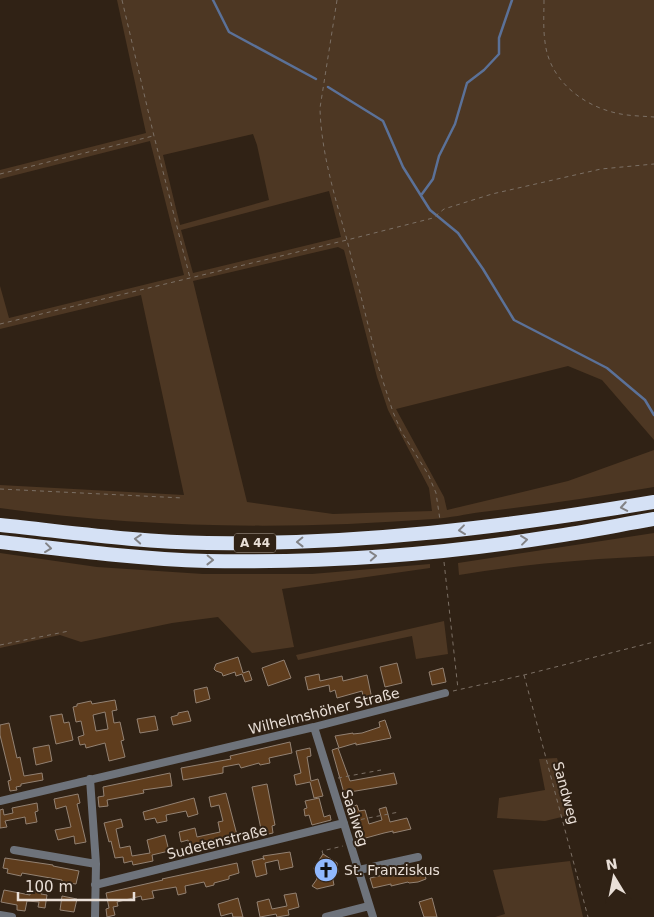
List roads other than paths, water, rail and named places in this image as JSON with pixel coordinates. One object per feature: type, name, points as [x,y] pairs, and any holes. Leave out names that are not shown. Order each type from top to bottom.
[{"type":"highway","name":"A 44","points":[[0,524],[105,537],[205,543],[323,542],[408,536],[496,526],[654,502]]},
{"type":"highway","name":"A 44","points":[[0,542],[103,555],[207,561],[312,560],[443,550],[548,537],[654,519]]},
{"type":"street","name":"Wilhelmshöher Straße","points":[[0,801],[314,727],[445,693]]},
{"type":"street","name":"Saalweg","points":[[314,727],[373,917]]},
{"type":"street","points":[[90,779],[96,864],[95,917]]},
{"type":"street","name":"Sudetenstraße","points":[[95,885],[344,823]]},
{"type":"street","points":[[14,850],[96,864]]},
{"type":"street","points":[[359,870],[418,857]]},
{"type":"street","points":[[326,917],[370,906]]},
{"type":"street","points":[[0,915],[12,917]]},
{"type":"waterway","points":[[213,0],[229,32],[316,79]]},
{"type":"waterway","points":[[422,194],[433,179],[439,156],[455,124],[467,83],[484,70],[499,54],[499,38],[512,0]]},
{"type":"waterway","points":[[328,87],[383,121],[403,167],[430,210],[458,233],[483,269],[514,320],[607,368],[645,400],[654,415]]},
{"type":"place","name":"St. Franziskus","points":[[326,870]]}]
